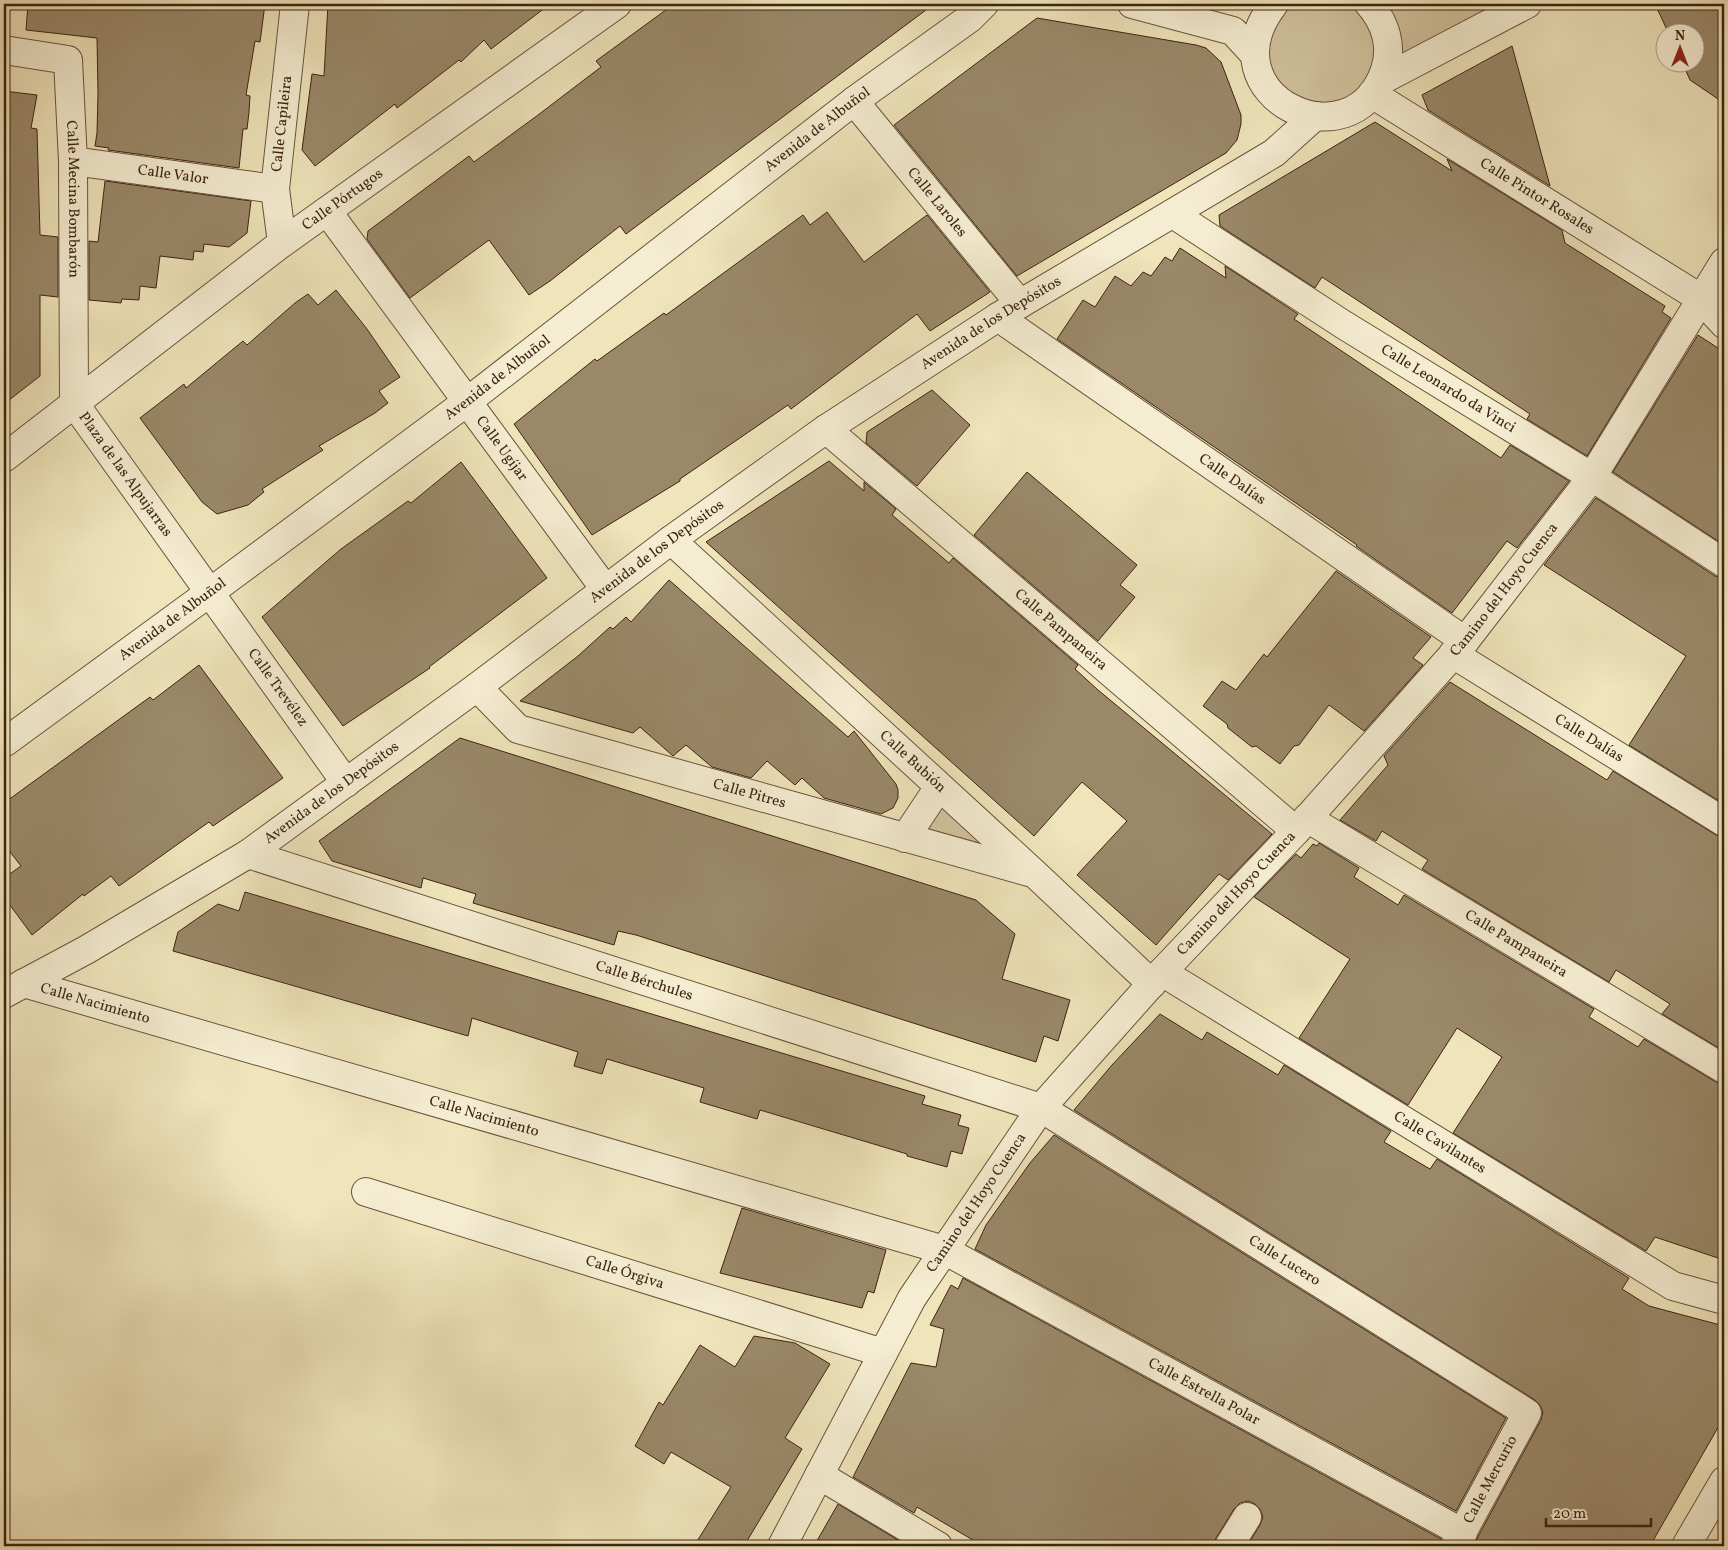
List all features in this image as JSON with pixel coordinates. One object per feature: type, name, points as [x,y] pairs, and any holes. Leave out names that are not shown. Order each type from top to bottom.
[{"type":"street","name":"Calle Capileira","points":[[282,243],[275,190],[295,4]]},
{"type":"street","name":"Calle Pórtugos","points":[[74,403],[282,243],[617,4]]},
{"type":"street","name":"Avenida de Albuñol","points":[[4,743],[468,401],[854,101],[970,18],[984,4]]},
{"type":"street","points":[[1132,4],[1233,31],[1255,55]]},
{"type":"street","points":[[1274,4],[1264,17],[1257,35],[1255,55],[1259,73],[1268,90],[1281,103],[1297,112],[1315,116],[1336,115],[1356,108],[1377,87],[1527,4]]},
{"type":"street","points":[[1369,4],[1377,13],[1385,29],[1389,46],[1387,64],[1377,87]]},
{"type":"street","name":"Calle Mecina Bombarón","points":[[4,50],[68,60],[73,161],[74,403]]},
{"type":"street","name":"Calle Pintor Rosales","points":[[1377,87],[1712,298],[1724,324]]},
{"type":"street","name":"Calle Laroles","points":[[854,101],[1009,311]]},
{"type":"street","name":"Avenida de los Depósitos","points":[[14,989],[86,950],[248,854],[478,687],[670,540],[826,429],[1009,311],[1274,153],[1315,116]]},
{"type":"street","name":"Calle Valor","points":[[73,161],[275,190]]},
{"type":"street","name":"Calle Ugíjar","points":[[327,211],[605,589]]},
{"type":"street","name":"Calle Leonardo da Vinci","points":[[1173,214],[1344,326],[1592,477],[1724,563]]},
{"type":"street","name":"Camino del Hoyo Cuenca","points":[[782,1546],[912,1298],[1041,1108],[1157,978],[1302,824],[1459,647],[1592,477],[1712,298],[1724,262]]},
{"type":"street","name":"Calle Dalías","points":[[1009,311],[1459,647],[1724,822]]},
{"type":"street","name":"Plaza de las Alpujarras","points":[[4,458],[74,403],[209,593]]},
{"type":"street","name":"Calle Pampaneira","points":[[826,429],[1302,824],[1724,1069]]},
{"type":"street","name":"Calle Bubión","points":[[670,540],[1035,874],[1157,978]]},
{"type":"street","name":"Calle Trevélez","points":[[209,593],[346,783]]},
{"type":"street","name":"Calle Pitres","points":[[478,687],[518,729],[1035,874]]},
{"type":"street","points":[[905,838],[939,787]]},
{"type":"street","name":"Calle Bérchules","points":[[248,854],[1041,1108]]},
{"type":"street","name":"Calle Cavilantes","points":[[1157,978],[1673,1286],[1724,1300]]},
{"type":"street","name":"Calle Nacimiento","points":[[14,989],[944,1250]]},
{"type":"street","name":"Calle Lucero","points":[[1041,1108],[1527,1413]]},
{"type":"street","name":"Calle Órgiva","points":[[366,1192],[883,1353]]},
{"type":"street","name":"Calle Estrella Polar","points":[[944,1250],[1459,1539]]},
{"type":"street","name":"Calle Mercurio","points":[[1459,1539],[1527,1413]]},
{"type":"street","points":[[819,1475],[938,1546]]},
{"type":"street","points":[[1686,1546],[1724,1481]]},
{"type":"street","points":[[1229,1546],[1247,1518]]},
{"type":"shaded area","points":[[1289,4],[1355,4],[1370,20],[1377,56],[1360,90],[1344,100],[1325,105],[1307,102],[1278,84],[1269,68],[1268,33],[1275,17]]},
{"type":"shaded area","points":[[1384,4],[1514,4],[1397,69]]},
{"type":"shaded area","points":[[939,787],[1035,874],[905,838]]},
{"type":"building","points":[[28,4],[265,4],[260,42],[255,41],[246,95],[250,96],[249,112],[247,129],[243,129],[239,168],[108,150],[109,148],[95,146],[98,93],[97,38],[26,30]]},
{"type":"building","points":[[328,4],[550,4],[491,49],[484,40],[461,62],[459,60],[397,108],[395,104],[315,166],[302,150],[312,74],[324,76]]},
{"type":"building","points":[[674,4],[934,4],[626,234],[620,226],[550,281],[529,295],[489,240],[410,298],[367,239],[368,231],[469,156],[474,162],[538,115],[601,67],[596,61]]},
{"type":"building","points":[[1655,4],[1724,4],[1724,103],[1690,80],[1686,72],[1706,72],[1706,22],[1663,22]]},
{"type":"building","points":[[1037,18],[1206,48],[1221,62],[1241,115],[1241,124],[1237,140],[1226,153],[1017,276],[894,125]]},
{"type":"building","points":[[1512,46],[1550,186],[1428,110],[1422,95]]},
{"type":"building","points":[[4,91],[37,95],[31,128],[37,129],[40,235],[58,237],[58,297],[40,295],[40,376],[4,404]]},
{"type":"building","points":[[1375,122],[1452,171],[1447,159],[1562,230],[1565,243],[1665,306],[1662,312],[1671,318],[1587,456],[1527,419],[1530,414],[1322,277],[1315,288],[1220,226],[1219,215]]},
{"type":"building","points":[[105,181],[251,201],[247,233],[229,247],[204,244],[203,252],[194,251],[193,260],[160,256],[156,288],[140,286],[139,300],[122,299],[121,303],[89,300],[89,241],[98,242]]},
{"type":"building","points":[[827,212],[864,262],[927,215],[990,292],[930,331],[917,314],[791,409],[788,405],[680,479],[680,481],[592,535],[514,424],[595,359],[597,361],[664,313],[666,315],[803,215],[810,225]]},
{"type":"building","points":[[1180,248],[1226,278],[1225,266],[1298,314],[1294,319],[1501,458],[1510,445],[1569,481],[1517,548],[1507,541],[1452,613],[1357,545],[1057,339],[1083,300],[1095,307],[1115,276],[1131,286],[1143,272],[1151,276],[1165,257],[1172,261]]},
{"type":"building","points":[[336,290],[367,329],[400,377],[379,391],[388,403],[375,413],[319,446],[323,450],[262,489],[264,492],[248,505],[217,514],[202,502],[140,418],[184,384],[186,388],[243,341],[247,345],[308,294],[318,305]]},
{"type":"building","points":[[1698,335],[1724,352],[1724,545],[1613,472]]},
{"type":"building","points":[[932,390],[970,425],[917,486],[866,443],[867,432]]},
{"type":"building","points":[[829,461],[864,491],[864,482],[896,509],[892,515],[949,563],[953,558],[1078,665],[1075,669],[1098,690],[1272,834],[1228,880],[1219,874],[1156,945],[1077,875],[1127,821],[1082,782],[1034,836],[706,542]]},
{"type":"building","points":[[461,462],[547,578],[430,668],[343,726],[262,617],[341,549],[408,501],[411,503]]},
{"type":"building","points":[[1027,472],[1137,565],[1120,585],[1135,597],[1098,641],[974,535]]},
{"type":"building","points":[[1596,498],[1715,576],[1724,578],[1724,804],[1629,745],[1686,656],[1544,565]]},
{"type":"building","points":[[1336,571],[1431,637],[1413,658],[1423,665],[1364,731],[1329,705],[1299,745],[1294,746],[1280,764],[1256,746],[1252,747],[1228,728],[1227,724],[1203,706],[1222,681],[1236,690],[1264,654],[1267,657]]},
{"type":"building","points":[[669,580],[848,737],[854,731],[896,784],[898,798],[893,808],[881,814],[824,798],[802,778],[795,785],[767,761],[751,778],[712,767],[686,745],[673,756],[640,727],[633,733],[520,701],[578,656],[610,627],[613,629],[626,617],[631,622]]},
{"type":"building","points":[[199,665],[283,778],[213,826],[209,822],[119,886],[111,876],[84,896],[83,894],[32,935],[4,897],[4,878],[21,866],[4,844],[4,803],[150,697],[153,700]]},
{"type":"building","points":[[1450,682],[1607,780],[1613,771],[1716,835],[1724,838],[1724,1051],[1662,1014],[1670,1004],[1616,970],[1609,982],[1422,869],[1428,860],[1382,831],[1376,841],[1340,820],[1388,765],[1384,756]]},
{"type":"building","points":[[460,738],[976,900],[1015,934],[1002,979],[1070,1000],[1058,1041],[1044,1036],[1036,1062],[636,935],[618,931],[614,945],[473,903],[476,894],[423,878],[421,888],[332,861],[319,841]]},
{"type":"building","points":[[1319,843],[1359,868],[1354,877],[1398,905],[1404,895],[1594,1009],[1589,1017],[1638,1047],[1644,1039],[1724,1085],[1724,1260],[1655,1237],[1646,1251],[1453,1133],[1502,1057],[1457,1028],[1408,1105],[1299,1038],[1350,959],[1254,897],[1296,854],[1301,858],[1313,844],[1317,846]]},
{"type":"building","points":[[245,892],[925,1096],[922,1104],[961,1115],[958,1125],[969,1128],[962,1154],[951,1151],[947,1167],[760,1110],[757,1119],[700,1102],[704,1088],[607,1059],[602,1074],[574,1066],[578,1052],[472,1018],[468,1036],[173,951],[178,932],[218,904],[239,911]]},
{"type":"building","points":[[1160,1014],[1202,1040],[1207,1032],[1278,1075],[1284,1065],[1391,1131],[1384,1142],[1430,1169],[1437,1159],[1629,1278],[1622,1289],[1649,1306],[1724,1326],[1724,1417],[1650,1546],[1473,1546],[1541,1420],[1543,1412],[1540,1405],[1535,1400],[1074,1110],[1112,1065]]},
{"type":"building","points":[[1054,1135],[1506,1418],[1456,1511],[975,1249],[986,1225],[1030,1163]]},
{"type":"building","points":[[742,1208],[886,1250],[874,1293],[868,1291],[862,1308],[720,1273]]},
{"type":"building","points":[[963,1278],[1441,1539],[1439,1546],[1247,1546],[1263,1517],[1260,1509],[1248,1501],[1240,1503],[1234,1509],[1213,1546],[983,1546],[917,1507],[914,1513],[853,1477],[911,1363],[936,1367],[944,1329],[930,1325],[951,1285],[958,1289]]},
{"type":"building","points":[[754,1336],[795,1343],[830,1364],[785,1438],[802,1449],[744,1546],[694,1546],[731,1487],[671,1452],[664,1464],[635,1446],[659,1402],[663,1405],[700,1345],[735,1367]]},
{"type":"building","points":[[838,1504],[898,1540],[894,1546],[814,1546]]}]
